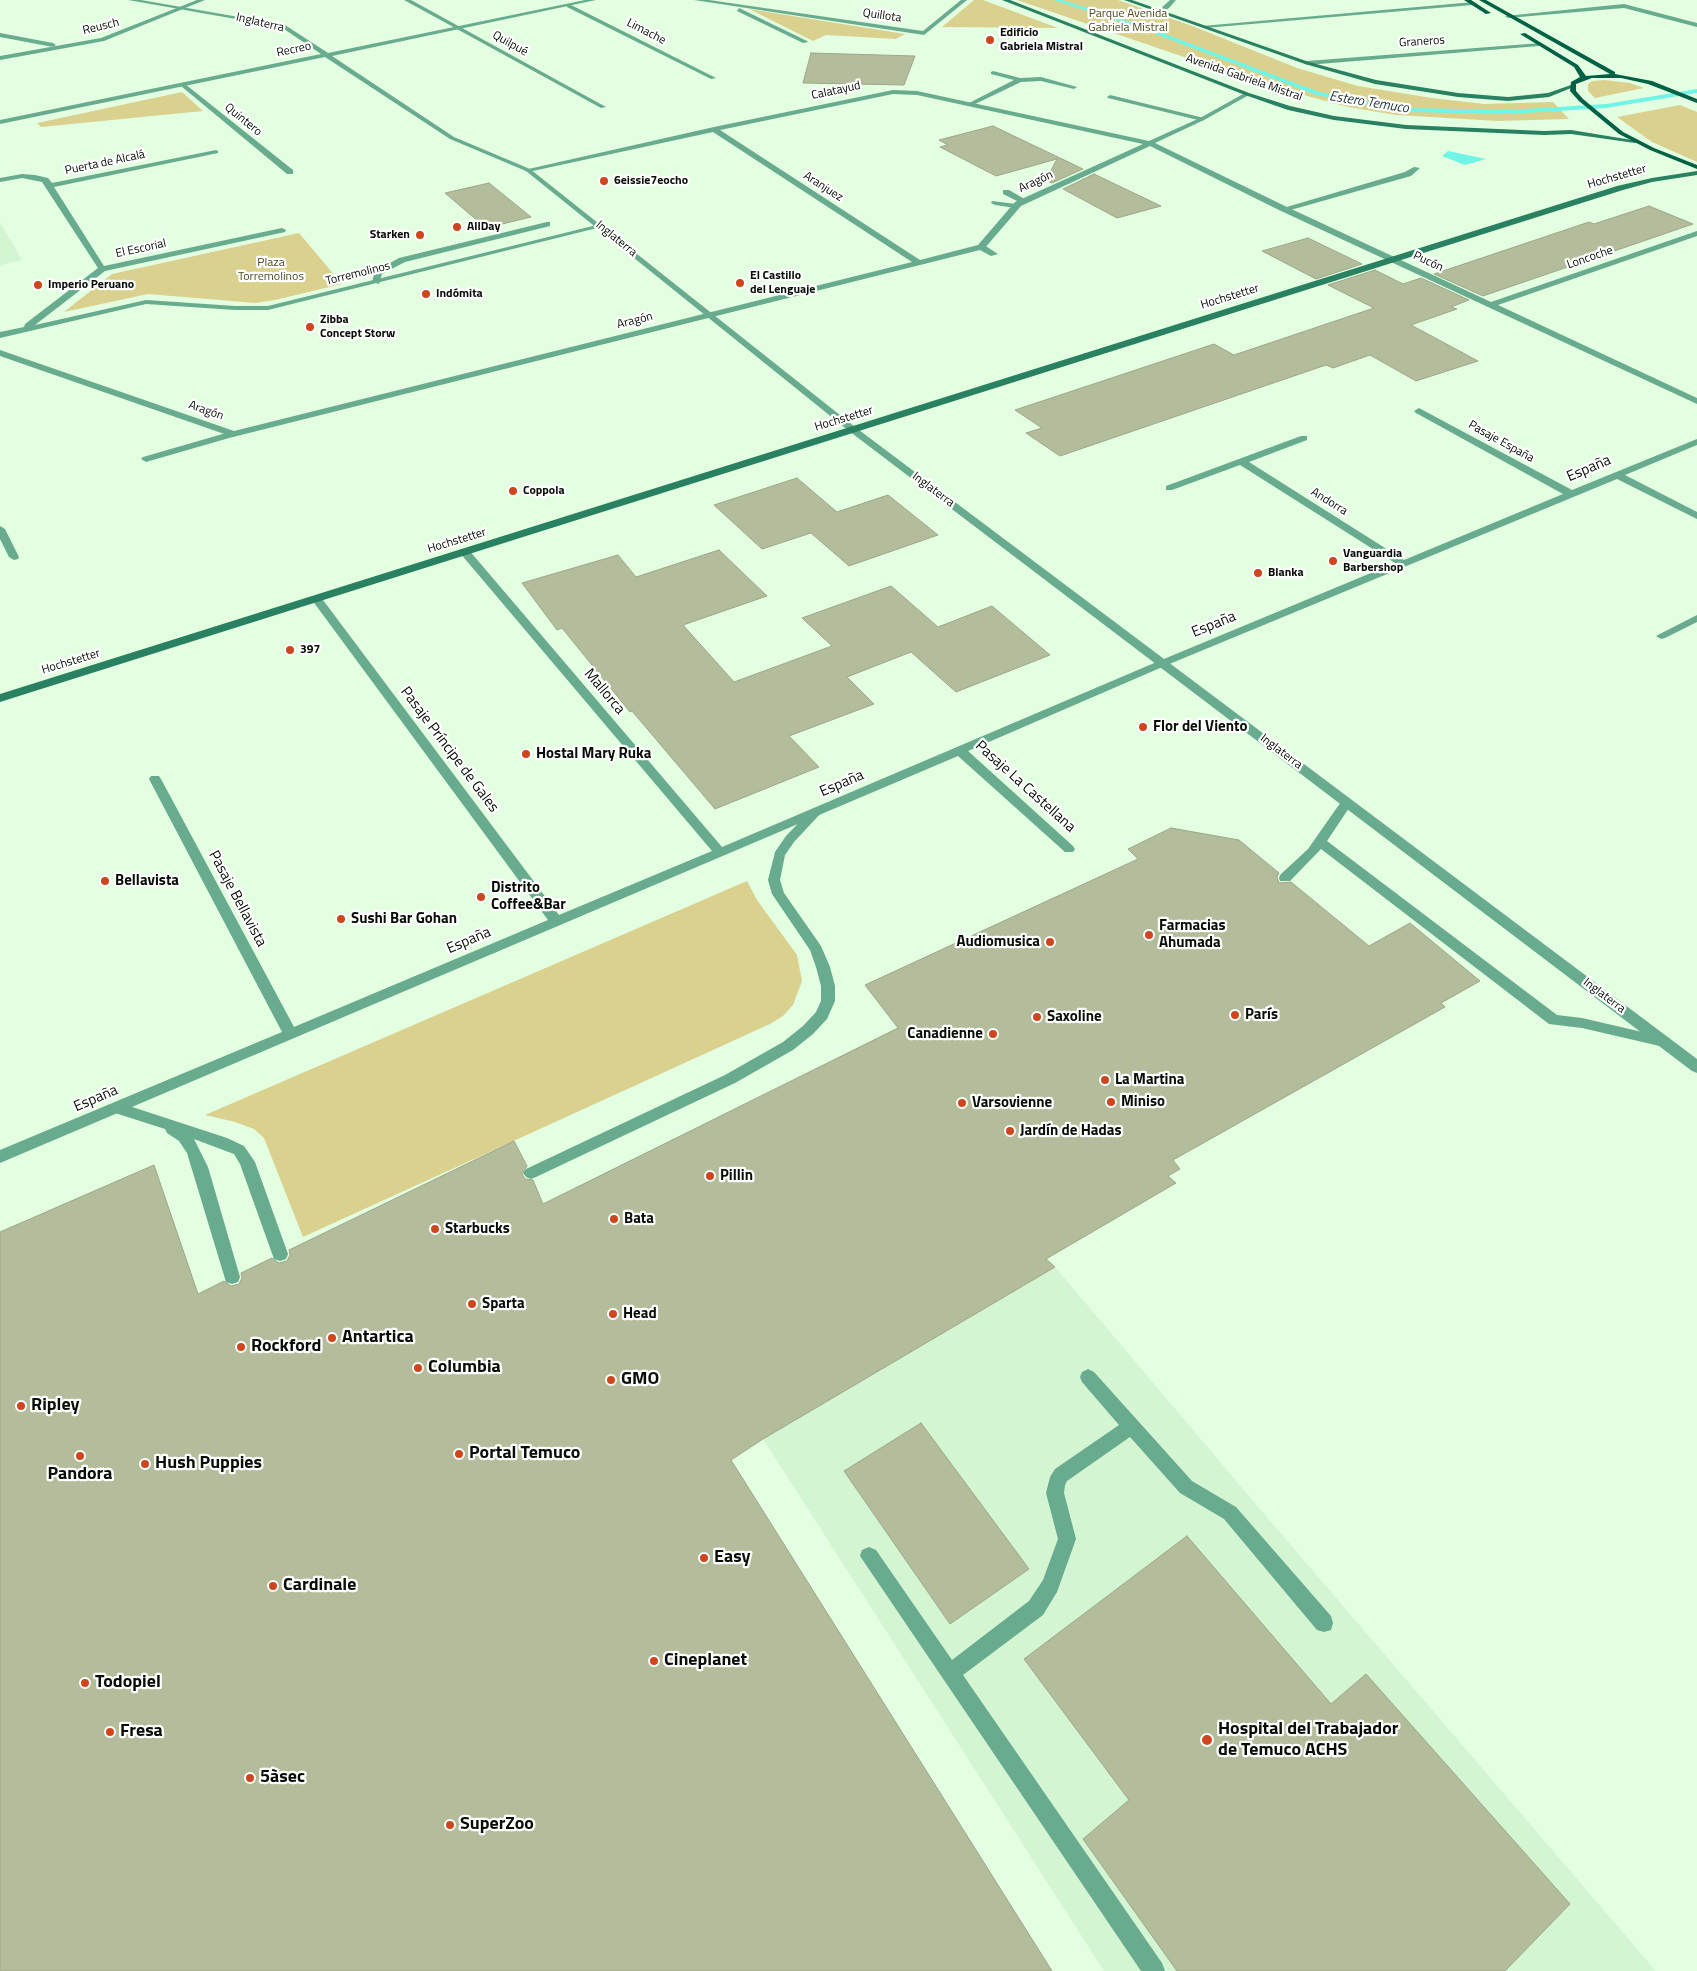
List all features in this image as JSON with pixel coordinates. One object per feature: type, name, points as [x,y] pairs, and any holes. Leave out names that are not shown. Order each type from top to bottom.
[{"type":"main road","name":"Avenida Gabriela Mistral","points":[[1004,0],[1288,108],[1334,118],[1406,127],[1526,133],[1571,132],[1636,141]]},
{"type":"main road","points":[[1127,0],[1307,63],[1375,82],[1481,98],[1508,99],[1549,95],[1572,86],[1575,81],[1583,78],[1601,75],[1621,76],[1663,87],[1694,100]]},
{"type":"main road","points":[[1482,0],[1597,66],[1621,76]]},
{"type":"main road","points":[[1470,2],[1498,19]]},
{"type":"main road","points":[[1519,32],[1576,66],[1582,73],[1583,78]]},
{"type":"main road","points":[[1572,86],[1576,96],[1600,117],[1636,141],[1697,167]]},
{"type":"main road","name":"Hochstetter","points":[[0,698],[1620,188],[1652,180],[1697,174]]},
{"type":"street","name":"Inglaterra","points":[[131,0],[283,26],[452,138],[528,170],[601,226],[708,315],[852,429],[1697,1067]]},
{"type":"street","name":"Reusch","points":[[0,58],[112,36],[202,0]]},
{"type":"street","name":"Quilpué","points":[[407,0],[603,107]]},
{"type":"street","name":"Recreo","points":[[0,122],[459,29],[592,0]]},
{"type":"street","name":"Quillota","points":[[697,0],[924,33],[964,0]]},
{"type":"street","points":[[1161,11],[1173,0]]},
{"type":"street","points":[[1205,26],[1470,2]]},
{"type":"street","points":[[727,4],[805,42]]},
{"type":"street","name":"Limache","points":[[569,6],[713,78]]},
{"type":"street","points":[[1508,16],[1624,6],[1697,25]]},
{"type":"street","points":[[0,35],[63,46]]},
{"type":"street","name":"Graneros","points":[[1307,63],[1539,44]]},
{"type":"street","points":[[994,73],[1020,80],[1041,79],[1074,87]]},
{"type":"street","points":[[969,104],[1020,80]]},
{"type":"street","name":"Quintero","points":[[184,85],[290,172]]},
{"type":"street","name":"Calatayud","points":[[528,170],[867,96],[893,92],[917,92],[1150,144]]},
{"type":"street","name":"Aragón","points":[[0,353],[233,434],[981,247],[1016,206],[1202,119],[1247,94]]},
{"type":"street","points":[[1110,96],[1202,119]]},
{"type":"street","name":"Aranjuez","points":[[714,129],[918,263]]},
{"type":"street","name":"Pucón","points":[[1150,144],[1392,260],[1697,402]]},
{"type":"street","name":"Puerta de Alcalá","points":[[0,180],[22,176],[35,177],[46,180],[50,186],[216,152]]},
{"type":"street","points":[[1284,209],[1408,174],[1416,168]]},
{"type":"street","points":[[50,186],[102,269]]},
{"type":"street","points":[[1006,192],[1024,202]]},
{"type":"street","points":[[995,203],[1016,206]]},
{"type":"street","points":[[376,282],[378,273],[395,262],[547,224]]},
{"type":"street","name":"Torremolinos","points":[[0,335],[146,302],[235,308],[268,308],[601,226]]},
{"type":"street","name":"El Escorial","points":[[24,330],[102,269],[282,230]]},
{"type":"street","name":"Loncoche","points":[[1491,305],[1697,233]]},
{"type":"street","points":[[488,239],[510,249]]},
{"type":"street","points":[[981,247],[994,254]]},
{"type":"street","name":"Pasaje España","points":[[1420,411],[1571,494]]},
{"type":"street","points":[[146,459],[233,434]]},
{"type":"street","points":[[1169,488],[1304,438]]},
{"type":"street","name":"España","points":[[0,1157],[1163,664],[1697,442]]},
{"type":"street","name":"Andorra","points":[[1241,461],[1404,564]]},
{"type":"street","points":[[1617,475],[1697,516]]},
{"type":"street","points":[[0,529],[14,557]]},
{"type":"street","name":"Mallorca","points":[[464,552],[720,852]]},
{"type":"street","name":"Pasaje Príncipe de Gales","points":[[316,598],[556,921]]},
{"type":"street","points":[[1660,636],[1697,618]]},
{"type":"street","name":"Pasaje La Castellana","points":[[960,750],[1069,849]]},
{"type":"street","name":"Pasaje Bellavista","points":[[155,779],[291,1035]]},
{"type":"street","points":[[1285,878],[1304,862],[1347,802]]},
{"type":"street","points":[[531,1173],[730,1079],[788,1046],[808,1030],[822,1014],[828,1001],[828,986],[823,966],[816,949],[778,894],[774,880],[779,855],[790,839],[816,812]]},
{"type":"street","points":[[1320,842],[1554,1020],[1582,1023],[1664,1042]]},
{"type":"street","points":[[117,1108],[222,1142],[239,1150],[247,1162],[280,1254]]},
{"type":"street","points":[[163,1122],[184,1137],[193,1150],[200,1167],[232,1277]]},
{"type":"street","points":[[1088,1377],[1186,1487],[1230,1513],[1324,1623]]},
{"type":"street","points":[[950,1673],[1036,1608],[1050,1585],[1067,1539],[1055,1493],[1056,1482],[1061,1474],[1131,1427]]},
{"type":"street","points":[[869,1556],[1154,1971]]},
{"type":"shaded area","points":[[0,222],[22,260],[0,265]]},
{"type":"shaded area","name":"Hospital del Trabajador de Temuco ACHS","points":[[1055,1267],[1656,1971],[1104,1971],[763,1439]]},
{"type":"green space","points":[[974,0],[983,0],[1058,28],[942,27]]},
{"type":"green space","name":"Parque Avenida Gabriela Mistral","points":[[1017,0],[1118,0],[1195,27],[1297,68],[1358,86],[1484,104],[1553,102],[1569,119],[1498,121],[1396,115],[1348,107],[1263,84]]},
{"type":"green space","points":[[749,9],[905,34],[896,39],[826,35],[813,41]]},
{"type":"green space","points":[[1605,80],[1630,83],[1644,88],[1595,98],[1588,91],[1588,84],[1592,81]]},
{"type":"green space","points":[[182,92],[203,111],[41,127],[37,123]]},
{"type":"green space","points":[[1680,105],[1697,112],[1697,162],[1652,142],[1617,117]]},
{"type":"green space","name":"Plaza Torremolinos","points":[[299,233],[342,284],[255,303],[148,294],[64,312],[112,274]]},
{"type":"green space","points":[[747,881],[757,900],[797,955],[802,981],[793,1005],[783,1016],[770,1024],[303,1237],[264,1138],[254,1129],[235,1122],[205,1115]]},
{"type":"water","points":[[1448,151],[1486,159],[1465,165],[1442,156]]},
{"type":"building","points":[[811,53],[915,56],[904,85],[803,83]]},
{"type":"building","points":[[993,126],[1083,169],[1052,183],[1046,180],[1057,159],[996,176],[940,147],[948,145],[939,140]]},
{"type":"building","points":[[1094,174],[1161,206],[1117,218],[1063,189]]},
{"type":"building","points":[[489,183],[531,217],[486,228],[445,193]]},
{"type":"building","points":[[1649,206],[1693,224],[1483,296],[1434,274],[1589,222],[1594,224]]},
{"type":"building","points":[[1308,238],[1362,264],[1316,279],[1262,251]]},
{"type":"building","points":[[1375,270],[1403,284],[1421,278],[1469,300],[1451,307],[1457,309],[1411,325],[1478,361],[1416,381],[1370,355],[1333,368],[1326,365],[1060,456],[1026,433],[1042,428],[1015,410],[1214,344],[1234,355],[1374,308],[1328,285]]},
{"type":"building","points":[[797,478],[837,512],[888,495],[938,535],[849,566],[811,533],[762,549],[714,505]]},
{"type":"building","points":[[719,550],[767,596],[683,625],[734,682],[832,646],[802,618],[891,586],[938,627],[992,606],[1050,655],[956,692],[911,652],[847,677],[874,704],[789,736],[819,767],[715,809],[632,711],[630,712],[562,628],[557,630],[522,583],[618,555],[636,577]]},
{"type":"building","points":[[1171,828],[1239,840],[1279,873],[1277,877],[1279,883],[1291,882],[1369,946],[1410,923],[1480,981],[1441,1003],[1445,1007],[1173,1160],[1180,1169],[1168,1176],[1176,1183],[1046,1259],[1055,1267],[763,1439],[731,1460],[1052,1971],[0,1971],[0,1232],[154,1165],[198,1294],[224,1281],[231,1286],[239,1284],[242,1278],[241,1273],[272,1258],[279,1263],[287,1261],[290,1255],[289,1250],[514,1141],[527,1166],[522,1174],[525,1179],[533,1180],[543,1204],[898,1028],[865,985],[1138,859],[1128,849]]},
{"type":"building","points":[[921,1423],[1029,1569],[950,1624],[844,1471]]},
{"type":"building","points":[[1187,1536],[1331,1704],[1366,1674],[1570,1904],[1505,1971],[1177,1971],[1083,1839],[1129,1800],[1024,1659]]},
{"type":"waterway","name":"Estero Temuco","points":[[1057,0],[1147,29],[1318,94],[1407,110],[1510,112],[1606,106],[1697,91]]},
{"type":"place","name":"Edificio Gabriela Mistral","points":[[990,40]]},
{"type":"place","name":"6eissie7eocho","points":[[604,181]]},
{"type":"place","name":"AllDay","points":[[457,227]]},
{"type":"place","name":"Starken","points":[[420,235]]},
{"type":"place","name":"El Castillo del Lenguaje","points":[[740,283]]},
{"type":"place","name":"Imperio Peruano","points":[[38,285]]},
{"type":"place","name":"Indómita","points":[[426,294]]},
{"type":"place","name":"Zibba Concept Storw","points":[[310,327]]},
{"type":"place","name":"Coppola","points":[[513,491]]},
{"type":"place","name":"Vanguardia Barbershop","points":[[1333,561]]},
{"type":"place","name":"Blanka","points":[[1258,573]]},
{"type":"place","name":"397","points":[[290,650]]},
{"type":"place","name":"Flor del Viento","points":[[1143,727]]},
{"type":"place","name":"Hostal Mary Ruka","points":[[526,754]]},
{"type":"place","name":"Bellavista","points":[[105,881]]},
{"type":"place","name":"Distrito Coffee&Bar","points":[[481,897]]},
{"type":"place","name":"Sushi Bar Gohan","points":[[341,919]]},
{"type":"place","name":"Farmacias Ahumada","points":[[1149,935]]},
{"type":"place","name":"Audiomusica","points":[[1050,942]]},
{"type":"place","name":"París","points":[[1235,1015]]},
{"type":"place","name":"Saxoline","points":[[1037,1017]]},
{"type":"place","name":"Canadienne","points":[[993,1034]]},
{"type":"place","name":"La Martina","points":[[1105,1080]]},
{"type":"place","name":"Miniso","points":[[1111,1102]]},
{"type":"place","name":"Varsovienne","points":[[962,1103]]},
{"type":"place","name":"Jardín de Hadas","points":[[1010,1131]]},
{"type":"place","name":"Pillin","points":[[710,1176]]},
{"type":"place","name":"Bata","points":[[614,1219]]},
{"type":"place","name":"Starbucks","points":[[435,1229]]},
{"type":"place","name":"Sparta","points":[[472,1304]]},
{"type":"place","name":"Head","points":[[613,1314]]},
{"type":"place","name":"Antartica","points":[[332,1338]]},
{"type":"place","name":"Rockford","points":[[241,1347]]},
{"type":"place","name":"Columbia","points":[[418,1368]]},
{"type":"place","name":"GMO","points":[[611,1380]]},
{"type":"place","name":"Ripley","points":[[21,1406]]},
{"type":"place","name":"Portal Temuco","points":[[459,1454]]},
{"type":"place","name":"Pandora","points":[[80,1456]]},
{"type":"place","name":"Hush Puppies","points":[[145,1464]]},
{"type":"place","name":"Easy","points":[[704,1558]]},
{"type":"place","name":"Cardinale","points":[[273,1586]]},
{"type":"place","name":"Cineplanet","points":[[654,1661]]},
{"type":"place","name":"Todopiel","points":[[85,1683]]},
{"type":"place","name":"Fresa","points":[[110,1732]]},
{"type":"place","name":"Hospital del Trabajador de Temuco ACHS","points":[[1207,1740]]},
{"type":"place","name":"5àsec","points":[[250,1778]]},
{"type":"place","name":"SuperZoo","points":[[450,1825]]}]
